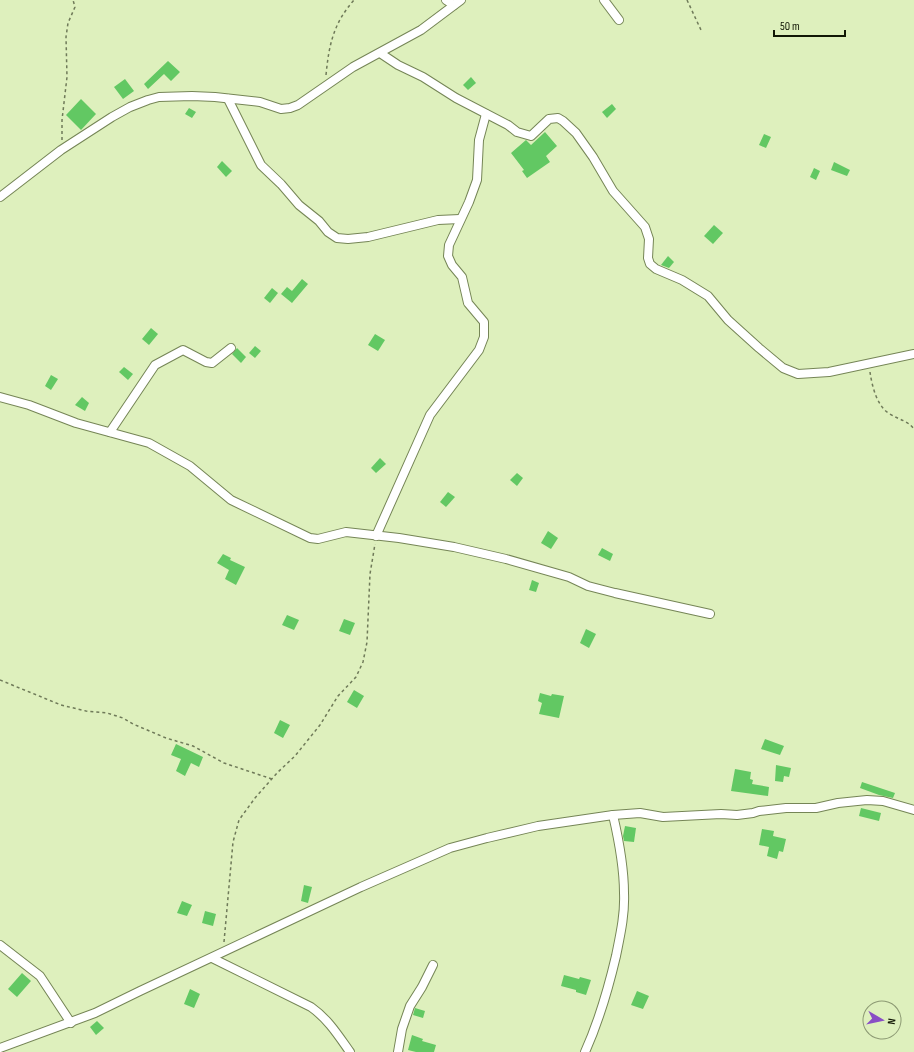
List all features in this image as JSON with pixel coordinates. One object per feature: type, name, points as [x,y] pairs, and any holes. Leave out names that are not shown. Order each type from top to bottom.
[{"type":"street","points":[[446,0],[458,3]]},
{"type":"street","points":[[604,0],[619,20]]},
{"type":"street","points":[[0,197],[61,150],[112,117],[148,100],[159,97],[192,96],[260,102],[281,109],[290,108],[308,99],[325,85],[353,67],[421,30],[458,3]]},
{"type":"street","points":[[380,53],[398,65],[423,77],[456,98],[508,125],[516,132],[529,136],[549,119],[558,118],[563,121],[576,133],[585,145],[613,191],[645,227],[649,239],[648,258],[650,264],[656,270],[682,280],[708,296],[728,320],[783,368],[798,374],[829,372],[914,354]]},
{"type":"street","points":[[228,99],[261,165],[281,184],[298,205],[319,221],[328,232],[337,238],[348,239],[368,237],[438,220],[460,219]]},
{"type":"street","points":[[376,536],[430,415],[479,350],[484,336],[484,322],[468,303],[462,277],[452,265],[448,256],[449,245],[477,180],[479,140],[486,114]]},
{"type":"street","points":[[110,432],[155,365],[183,350],[206,362],[212,363],[231,348]]},
{"type":"street","points":[[0,397],[29,405],[76,423],[149,443],[190,466],[231,500],[310,538],[318,538],[346,532],[454,547],[506,559],[569,577],[588,586],[710,614]]},
{"type":"street","points":[[0,1048],[95,1013],[355,890],[450,848],[538,826],[613,815],[640,813],[663,817],[721,814],[737,815],[786,808],[816,808],[838,803],[867,800],[883,801],[914,810]]},
{"type":"street","points":[[585,1052],[594,1032],[606,996],[624,910],[621,852],[613,815]]},
{"type":"street","points":[[0,945],[40,976],[71,1023]]},
{"type":"street","points":[[212,958],[311,1006],[320,1013],[334,1029],[350,1052]]},
{"type":"street","points":[[398,1052],[402,1030],[410,1006],[433,965]]},
{"type":"path","points":[[61,150],[62,120],[67,77],[66,37],[68,24],[75,7],[73,0]]},
{"type":"path","points":[[325,85],[331,38],[346,9],[354,0]]},
{"type":"path","points":[[687,0],[701,30]]},
{"type":"path","points":[[869,364],[872,384],[879,402],[887,413],[908,422],[914,429]]},
{"type":"path","points":[[224,952],[224,936],[230,873],[234,842],[239,820],[255,798],[295,756],[320,725],[338,696],[356,677],[363,662],[367,642],[370,574],[376,536]]},
{"type":"path","points":[[0,680],[61,705],[86,711],[107,713],[123,718],[133,724],[166,738],[193,746],[224,763],[272,779]]},
{"type":"building","points":[[168,61],[180,72],[171,81],[164,74],[148,89],[144,84]]},
{"type":"building","points":[[471,77],[476,83],[468,90],[463,85]]},
{"type":"building","points":[[125,79],[134,91],[123,99],[114,87]]},
{"type":"building","points":[[81,99],[96,114],[81,130],[66,115]]},
{"type":"building","points":[[612,104],[616,109],[607,118],[602,112]]},
{"type":"building","points":[[189,108],[196,112],[192,118],[185,114]]},
{"type":"building","points":[[545,132],[557,146],[546,156],[550,162],[527,178],[522,171],[524,170],[511,153],[526,140],[531,145]]},
{"type":"building","points":[[764,134],[771,137],[766,148],[759,145]]},
{"type":"building","points":[[222,161],[232,171],[226,177],[217,167]]},
{"type":"building","points":[[834,162],[850,170],[847,176],[831,170]]},
{"type":"building","points":[[814,168],[820,171],[816,180],[810,177]]},
{"type":"building","points":[[714,225],[723,233],[713,244],[704,236]]},
{"type":"building","points":[[668,256],[674,262],[669,268],[661,265]]},
{"type":"building","points":[[302,279],[308,284],[292,303],[281,294],[287,287],[292,291]]},
{"type":"building","points":[[272,288],[278,293],[270,303],[264,298]]},
{"type":"building","points":[[151,328],[158,334],[149,345],[142,339]]},
{"type":"building","points":[[375,334],[385,340],[378,351],[368,345]]},
{"type":"building","points":[[255,346],[261,351],[255,358],[249,353]]},
{"type":"building","points":[[237,348],[246,357],[241,363],[232,354]]},
{"type":"building","points":[[124,367],[133,374],[128,380],[119,372]]},
{"type":"building","points":[[51,375],[58,379],[51,390],[45,386]]},
{"type":"building","points":[[82,397],[89,403],[85,411],[75,405]]},
{"type":"building","points":[[380,458],[386,464],[376,473],[371,468]]},
{"type":"building","points":[[517,473],[523,478],[517,486],[510,480]]},
{"type":"building","points":[[448,492],[455,497],[446,507],[440,502]]},
{"type":"building","points":[[548,531],[558,538],[551,549],[541,543]]},
{"type":"building","points":[[602,548],[613,554],[610,561],[598,555]]},
{"type":"building","points":[[223,554],[231,558],[230,560],[245,567],[236,585],[225,579],[229,570],[217,563]]},
{"type":"building","points":[[532,580],[539,583],[536,592],[529,590]]},
{"type":"building","points":[[287,615],[299,620],[294,630],[282,625]]},
{"type":"building","points":[[344,619],[355,623],[350,635],[339,631]]},
{"type":"building","points":[[586,629],[596,634],[589,648],[580,643]]},
{"type":"building","points":[[354,690],[364,696],[357,708],[347,702]]},
{"type":"building","points":[[540,693],[551,696],[552,694],[564,696],[559,718],[539,714],[542,703],[538,701]]},
{"type":"building","points":[[280,720],[290,725],[283,738],[274,733]]},
{"type":"building","points":[[765,739],[784,746],[780,755],[761,749]]},
{"type":"building","points":[[176,744],[203,757],[199,767],[191,763],[185,776],[176,771],[181,759],[171,755]]},
{"type":"building","points":[[776,765],[791,768],[789,777],[784,776],[783,782],[775,781]]},
{"type":"building","points":[[735,769],[751,772],[750,779],[753,780],[752,784],[769,787],[768,796],[731,791]]},
{"type":"building","points":[[862,782],[895,793],[893,798],[860,788]]},
{"type":"building","points":[[861,808],[881,813],[879,821],[859,816]]},
{"type":"building","points":[[625,826],[636,828],[634,842],[624,841],[623,836]]},
{"type":"building","points":[[762,829],[774,831],[773,836],[786,839],[783,852],[779,851],[777,859],[767,856],[769,847],[759,845]]},
{"type":"building","points":[[304,885],[312,887],[308,903],[301,901]]},
{"type":"building","points":[[182,901],[192,905],[187,916],[177,913]]},
{"type":"building","points":[[205,911],[216,914],[213,926],[202,923]]},
{"type":"building","points":[[22,973],[31,981],[17,997],[8,989]]},
{"type":"building","points":[[564,975],[579,979],[580,977],[591,980],[586,995],[576,992],[576,990],[561,986]]},
{"type":"building","points":[[190,989],[200,994],[194,1008],[184,1004]]},
{"type":"building","points":[[637,991],[649,996],[643,1009],[631,1005]]},
{"type":"building","points":[[415,1008],[425,1011],[423,1018],[413,1015]]},
{"type":"building","points":[[97,1021],[104,1028],[96,1035],[90,1027]]},
{"type":"building","points":[[412,1035],[423,1039],[422,1041],[436,1045],[434,1052],[416,1052],[408,1050]]}]
